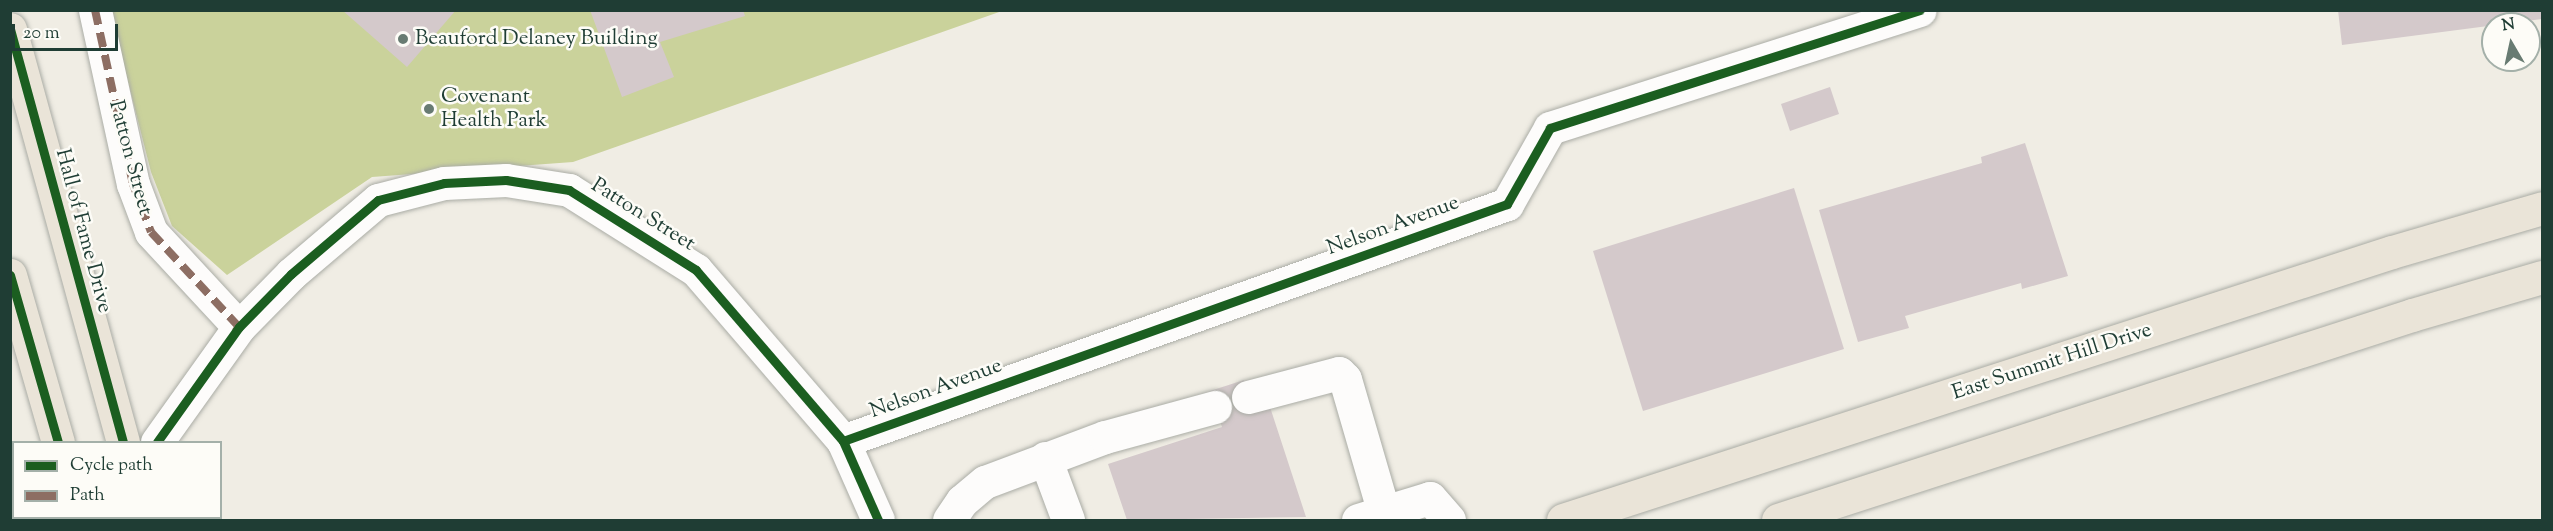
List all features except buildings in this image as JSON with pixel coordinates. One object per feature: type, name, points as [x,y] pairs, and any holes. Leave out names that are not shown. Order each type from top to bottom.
[{"type":"main road","name":"Hall of Fame Drive","points":[[10,28],[123,441]]},
{"type":"main road","name":"East Summit Hill Drive","points":[[1563,520],[2381,256],[2542,208]]},
{"type":"main road","points":[[10,275],[58,441]]},
{"type":"main road","points":[[1778,520],[2412,315],[2542,277]]},
{"type":"street","name":"Patton Street","points":[[95,10],[133,184],[151,232],[238,327],[291,274],[378,200],[444,183],[506,180],[569,190],[696,270],[843,441],[875,519]]},
{"type":"street","name":"Nelson Avenue","points":[[843,441],[1507,204],[1550,128],[1920,10]]},
{"type":"street","points":[[158,441],[238,327]]},
{"type":"street","points":[[1248,397],[1324,375],[1339,373],[1345,379],[1368,518],[1430,498],[1449,520]]},
{"type":"street","points":[[949,520],[962,501],[985,482],[1105,437],[1215,407]]},
{"type":"street","points":[[1045,458],[1068,520]]},
{"type":"green space","name":"Covenant Health Park","points":[[110,11],[1002,11],[573,162],[372,177],[227,275],[172,226],[151,172]]},
{"type":"marked path","points":[[95,10],[133,184],[151,232],[239,327],[235,332]]},
{"type":"cycle path","points":[[843,441],[1507,204],[1550,128],[1920,10]]},
{"type":"cycle path","points":[[10,29],[123,441]]},
{"type":"cycle path","points":[[158,441],[239,327],[291,274],[378,200],[444,183],[506,180],[569,190],[696,270],[843,441],[878,520]]},
{"type":"cycle path","points":[[10,275],[58,441]]},
{"type":"place","name":"Beauford Delaney Building","points":[[403,39]]},
{"type":"place","name":"Covenant Health Park","points":[[429,109]]}]
